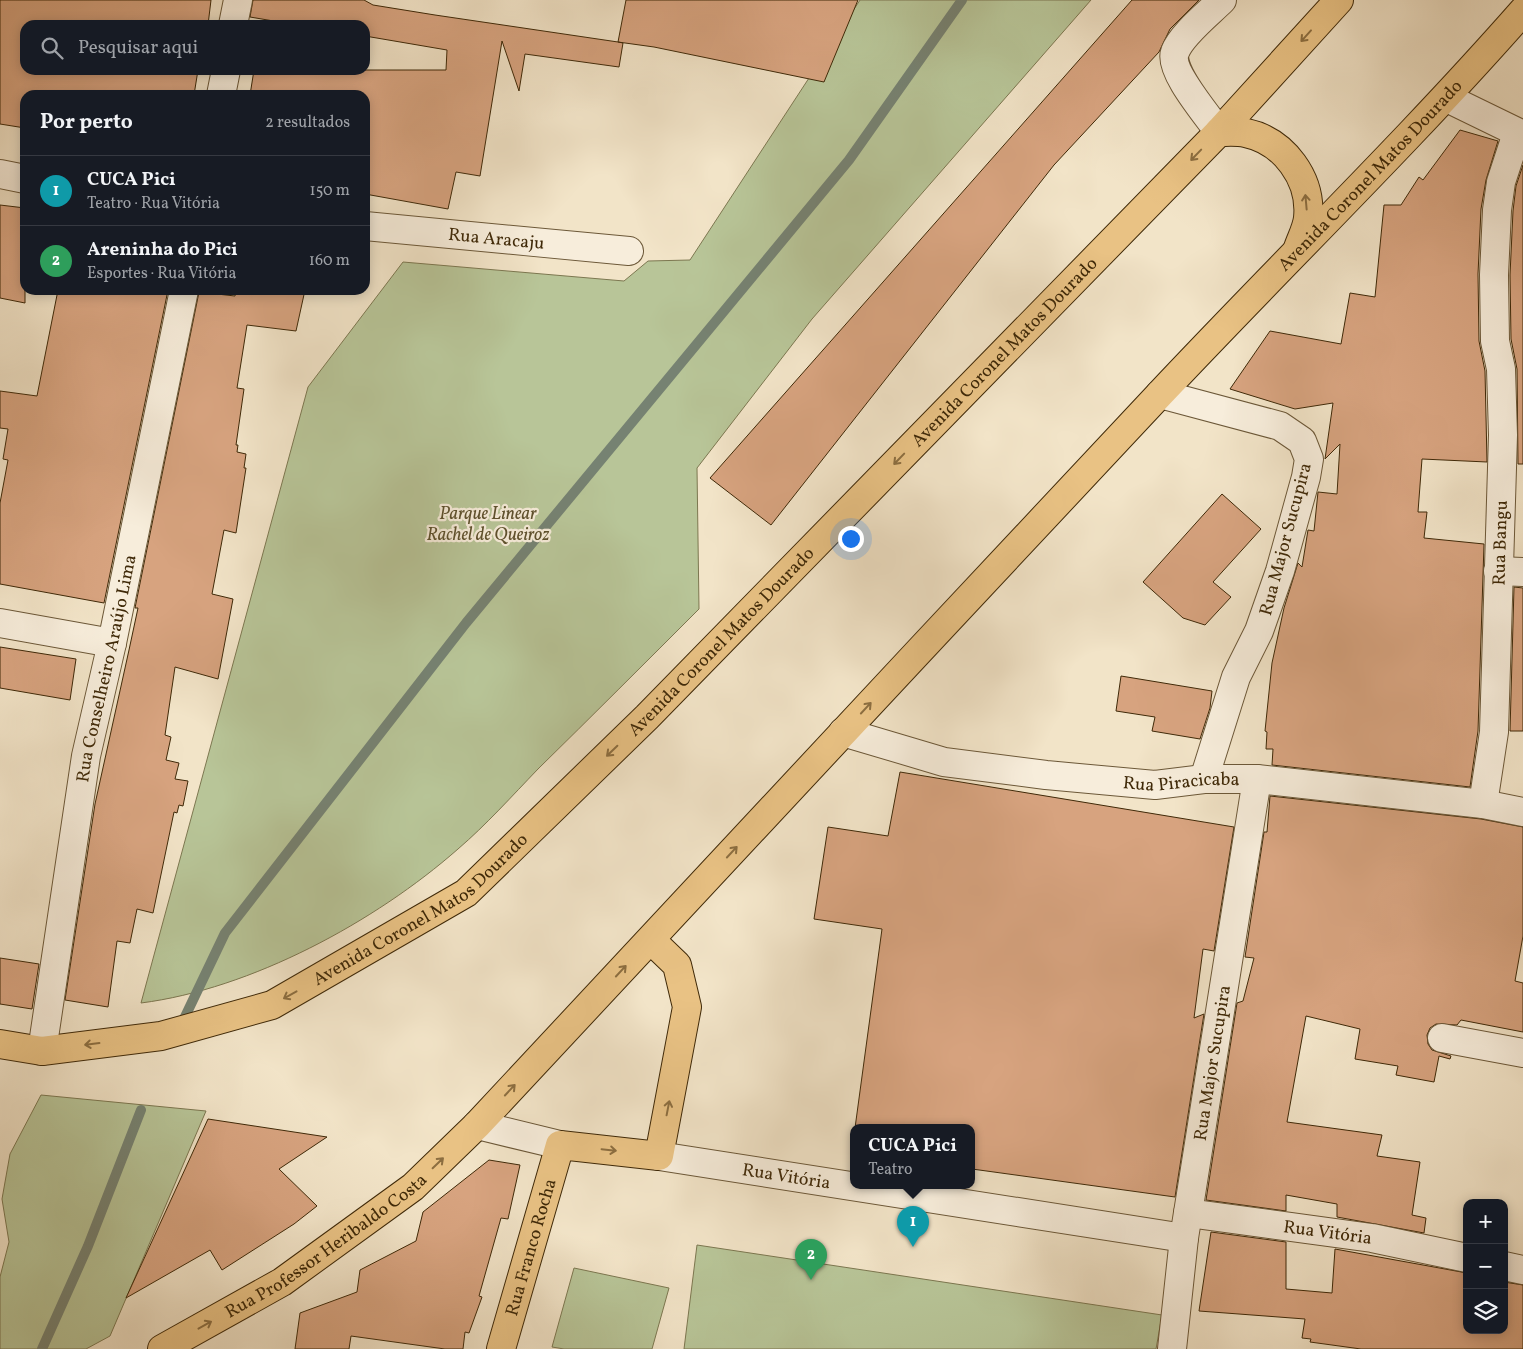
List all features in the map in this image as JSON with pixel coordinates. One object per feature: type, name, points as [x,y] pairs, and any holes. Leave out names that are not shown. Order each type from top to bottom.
[{"type":"main road","name":"Avenida Coronel Matos Dourado","points":[[0,1044],[42,1051],[161,1036],[272,1005],[466,893],[647,718],[1219,132],[1339,0]]},
{"type":"main road","name":"Avenida Coronel Matos Dourado","points":[[477,1125],[1160,394],[1297,249],[1446,98],[1523,12]]},
{"type":"main road","points":[[1219,132],[1245,132],[1270,141],[1290,158],[1305,186],[1308,219],[1297,249]]},
{"type":"main road","points":[[651,940],[677,965],[687,1007],[659,1156]]},
{"type":"main road","name":"Rua Professor Heribaldo Costa","points":[[162,1349],[282,1282],[413,1187],[477,1125]]},
{"type":"main road","name":"Rua Vitória","points":[[560,1145],[659,1156]]},
{"type":"main road","name":"Rua Franco Rocha","points":[[501,1349],[560,1145]]},
{"type":"street","points":[[235,20],[238,0]]},
{"type":"street","points":[[1219,132],[1178,74],[1174,57],[1178,45],[1222,0]]},
{"type":"street","points":[[222,90],[225,75]]},
{"type":"street","points":[[1446,98],[1520,134]]},
{"type":"street","name":"Rua Bangu","points":[[1483,804],[1494,732],[1511,571],[1504,435],[1512,372],[1495,341],[1494,275],[1497,210],[1501,182],[1520,134]]},
{"type":"street","points":[[0,174],[20,178]]},
{"type":"street","name":"Rua Aracaju","points":[[370,226],[629,251]]},
{"type":"street","name":"Rua Conselheiro Araújo Lima","points":[[42,1051],[86,756],[112,643],[183,295]]},
{"type":"street","name":"Rua Major Sucupira","points":[[1160,394],[1280,426],[1302,441],[1308,459],[1306,477],[1280,571],[1259,631],[1236,677],[1204,779]]},
{"type":"street","points":[[0,624],[112,643]]},
{"type":"street","name":"Rua Piracicaba","points":[[843,732],[944,762],[992,769],[1155,785],[1204,779],[1257,779],[1483,804],[1523,812]]},
{"type":"street","name":"Rua Major Sucupira","points":[[1172,1349],[1186,1226],[1257,779]]},
{"type":"street","points":[[1442,1038],[1523,1053]]},
{"type":"street","name":"Rua Vitória","points":[[477,1125],[560,1145]]},
{"type":"street","name":"Rua Vitória","points":[[659,1156],[850,1181]]},
{"type":"street","name":"Rua Vitória","points":[[907,1189],[1186,1226],[1372,1238],[1463,1257]]},
{"type":"street","points":[[1508,1267],[1523,1270]]},
{"type":"green space","name":"Parque Linear Rachel de Queiroz","points":[[860,0],[1091,0],[812,319],[697,468],[699,609],[479,830],[425,876],[389,902],[310,948],[268,967],[225,983],[183,995],[141,1003],[308,387],[403,262],[624,281],[648,261],[690,260]]},
{"type":"green space","points":[[41,1095],[206,1111],[110,1336],[86,1349],[0,1349],[0,1277],[9,1242],[2,1199],[10,1154]]},
{"type":"green space","points":[[697,1245],[1162,1315],[1156,1349],[684,1349]]},
{"type":"green space","points":[[574,1268],[669,1288],[652,1349],[564,1349],[552,1347]]},
{"type":"building","points":[[0,0],[211,0],[209,20],[20,20],[20,75],[197,75],[195,90],[20,90],[20,127],[0,124]]},
{"type":"building","points":[[253,0],[364,0],[373,5],[623,43],[619,67],[525,54],[519,91],[502,41],[480,176],[456,172],[448,209],[370,195],[370,90],[251,90],[253,75],[370,75],[370,70],[446,70],[447,50],[370,37],[370,20],[268,20],[250,17]]},
{"type":"building","points":[[626,0],[858,0],[824,82],[654,47],[618,42]]},
{"type":"building","points":[[1132,0],[1199,0],[1170,29],[1159,52],[1054,165],[771,525],[710,478]]},
{"type":"building","points":[[1460,130],[1498,141],[1486,180],[1481,209],[1478,274],[1479,341],[1485,371],[1487,462],[1422,459],[1418,512],[1427,512],[1424,538],[1484,544],[1478,731],[1470,787],[1272,765],[1273,749],[1266,749],[1267,732],[1265,731],[1272,663],[1284,608],[1298,563],[1302,567],[1308,530],[1314,531],[1318,492],[1337,494],[1340,444],[1325,459],[1333,403],[1295,409],[1230,389],[1270,331],[1341,344],[1350,293],[1375,297],[1384,205],[1401,205],[1419,177],[1423,180]]},
{"type":"building","points":[[1523,165],[1523,464],[1518,464],[1517,369],[1511,339],[1510,275],[1513,211],[1516,186]]},
{"type":"building","points":[[0,205],[20,207],[20,295],[25,295],[25,303],[0,298]]},
{"type":"building","points":[[57,295],[167,295],[104,603],[0,584],[0,503],[8,460],[3,459],[8,429],[0,428],[0,391],[37,396]]},
{"type":"building","points":[[198,295],[304,295],[296,331],[247,325],[237,388],[244,389],[236,445],[238,445],[237,452],[246,454],[244,468],[246,468],[236,533],[224,530],[212,594],[233,599],[218,679],[175,667],[165,735],[171,737],[166,760],[179,763],[175,779],[188,781],[183,806],[179,805],[177,813],[174,812],[153,913],[137,909],[130,943],[117,941],[108,1007],[65,1000],[95,804],[138,608],[135,608]]},
{"type":"building","points":[[1222,494],[1261,529],[1213,582],[1231,597],[1205,625],[1183,618],[1143,582]]},
{"type":"building","points":[[1514,587],[1523,588],[1523,731],[1510,731]]},
{"type":"building","points":[[0,647],[76,659],[70,700],[0,688]]},
{"type":"building","points":[[1121,676],[1212,691],[1210,708],[1200,739],[1152,731],[1155,717],[1116,711]]},
{"type":"building","points":[[900,772],[1234,827],[1214,951],[1203,949],[1194,1018],[1204,1014],[1175,1197],[975,1169],[975,1124],[856,1124],[882,929],[814,919],[828,827],[888,836]]},
{"type":"building","points":[[1270,796],[1481,819],[1523,827],[1523,936],[1515,981],[1523,983],[1523,1032],[1461,1020],[1457,1025],[1436,1024],[1430,1028],[1427,1035],[1428,1044],[1432,1050],[1451,1056],[1450,1059],[1439,1056],[1434,1082],[1396,1075],[1398,1066],[1355,1059],[1360,1029],[1306,1016],[1287,1122],[1382,1135],[1377,1156],[1420,1162],[1412,1215],[1426,1218],[1424,1233],[1337,1217],[1337,1204],[1286,1195],[1286,1211],[1206,1200],[1237,1003],[1243,1001],[1254,958],[1245,957],[1264,832],[1267,832]]},
{"type":"building","points":[[0,958],[39,964],[32,1009],[0,1004]]},
{"type":"building","points":[[208,1119],[327,1137],[279,1169],[317,1206],[294,1224],[222,1270],[210,1250],[126,1298]]},
{"type":"building","points":[[489,1160],[520,1165],[508,1219],[501,1218],[479,1296],[482,1297],[469,1333],[465,1332],[463,1349],[445,1349],[351,1336],[349,1349],[295,1349],[300,1313],[357,1292],[360,1270],[416,1241],[423,1212]]},
{"type":"building","points":[[1211,1232],[1286,1242],[1286,1289],[1332,1293],[1335,1249],[1463,1272],[1463,1334],[1508,1334],[1508,1283],[1523,1285],[1523,1349],[1361,1349],[1310,1342],[1311,1339],[1302,1338],[1305,1319],[1199,1311]]},
{"type":"waterway","points":[[182,1023],[225,933],[466,623],[849,160],[962,0]]},
{"type":"waterway","points":[[42,1349],[88,1246],[141,1110]]},
{"type":"place","name":"CUCA Pici","points":[[913,1247]]},
{"type":"place","name":"Areninha do Pici","points":[[811,1280]]}]
